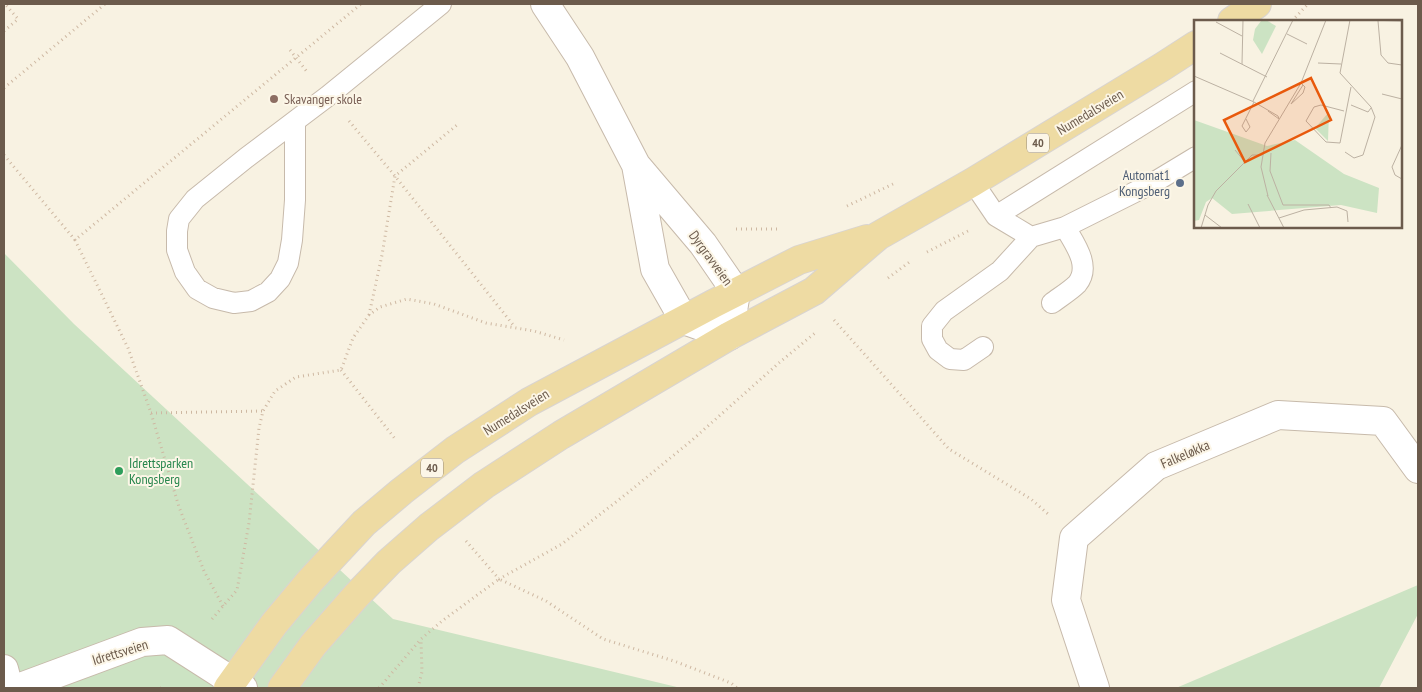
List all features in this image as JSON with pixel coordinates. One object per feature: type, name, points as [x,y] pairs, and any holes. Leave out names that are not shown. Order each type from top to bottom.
[{"type":"main road","name":"Numedalsveien","points":[[282,688],[313,645],[389,562],[429,527],[484,485],[554,440],[729,336],[814,291],[878,236],[973,182],[1194,46]]},
{"type":"main road","name":"Numedalsveien","points":[[234,686],[274,624],[310,581],[364,523],[455,450],[529,402],[799,260],[878,236]]},
{"type":"street","name":"Dyrgravveien","points":[[545,4],[580,57],[636,165],[703,244],[736,292],[729,336]]},
{"type":"street","name":"Dyrgravveien","points":[[636,165],[655,269],[684,320]]},
{"type":"street","points":[[684,320],[729,336]]},
{"type":"street","name":"Falkeløkka","points":[[1074,538],[1156,466],[1278,415],[1382,421],[1418,469]]},
{"type":"street","points":[[1074,538],[1066,600],[1095,688]]},
{"type":"street","name":"Idrettsveien","points":[[18,688],[142,642],[168,640],[234,686]]},
{"type":"street","points":[[4,669],[9,688]]},
{"type":"lane","points":[[295,121],[295,200],[288,263],[280,279],[268,292],[251,301],[234,303],[213,298],[197,288],[185,272],[177,250],[179,219],[195,199],[441,4]]},
{"type":"lane","points":[[996,216],[1194,92]]},
{"type":"lane","points":[[983,348],[964,360],[950,359],[938,350],[932,339],[932,326],[944,311],[1000,271],[1031,237],[1065,227],[1153,184],[1194,158]]},
{"type":"lane","points":[[973,182],[996,216],[1031,237]]},
{"type":"lane","points":[[1052,303],[1077,284],[1082,275],[1082,257],[1065,227]]},
{"type":"path","points":[[4,31],[18,19],[5,4]]},
{"type":"path","points":[[4,88],[105,4]]},
{"type":"path","points":[[1293,20],[1308,4]]},
{"type":"path","points":[[290,50],[310,75]]},
{"type":"path","points":[[346,118],[395,176],[514,327]]},
{"type":"path","points":[[369,315],[382,255],[395,176],[456,125]]},
{"type":"path","points":[[4,155],[74,240]]},
{"type":"path","points":[[841,208],[895,183]]},
{"type":"path","points":[[921,255],[996,216]]},
{"type":"path","points":[[728,232],[737,228],[788,228]]},
{"type":"path","points":[[881,283],[913,259]]},
{"type":"path","points":[[341,370],[353,338],[369,315],[380,307],[407,299],[434,304],[486,323],[534,331],[564,340]]},
{"type":"path","points":[[833,318],[949,450],[1031,499],[1074,538]]},
{"type":"path","points":[[379,688],[421,639],[442,621],[499,579],[562,544],[691,441],[818,331]]},
{"type":"path","points":[[212,619],[237,590],[249,523],[259,428],[263,411],[275,391],[296,377],[341,370]]},
{"type":"path","points":[[341,370],[396,440]]},
{"type":"path","points":[[151,414],[263,411]]},
{"type":"path","points":[[465,540],[499,579],[546,601],[603,639],[674,661],[731,683],[737,688]]},
{"type":"path","points":[[418,688],[422,672],[421,639]]},
{"type":"green space","name":"Idrettsparken Kongsberg","points":[[4,253],[74,324],[393,619],[681,688],[4,688]]},
{"type":"green space","points":[[1418,585],[1418,614],[1379,688],[1176,688]]},
{"type":"place","name":"Skavanger skole","points":[[274,99]]},
{"type":"place","name":"Automat1 Kongsberg","points":[[1180,183]]},
{"type":"place","name":"Idrettsparken Kongsberg","points":[[119,471]]}]
